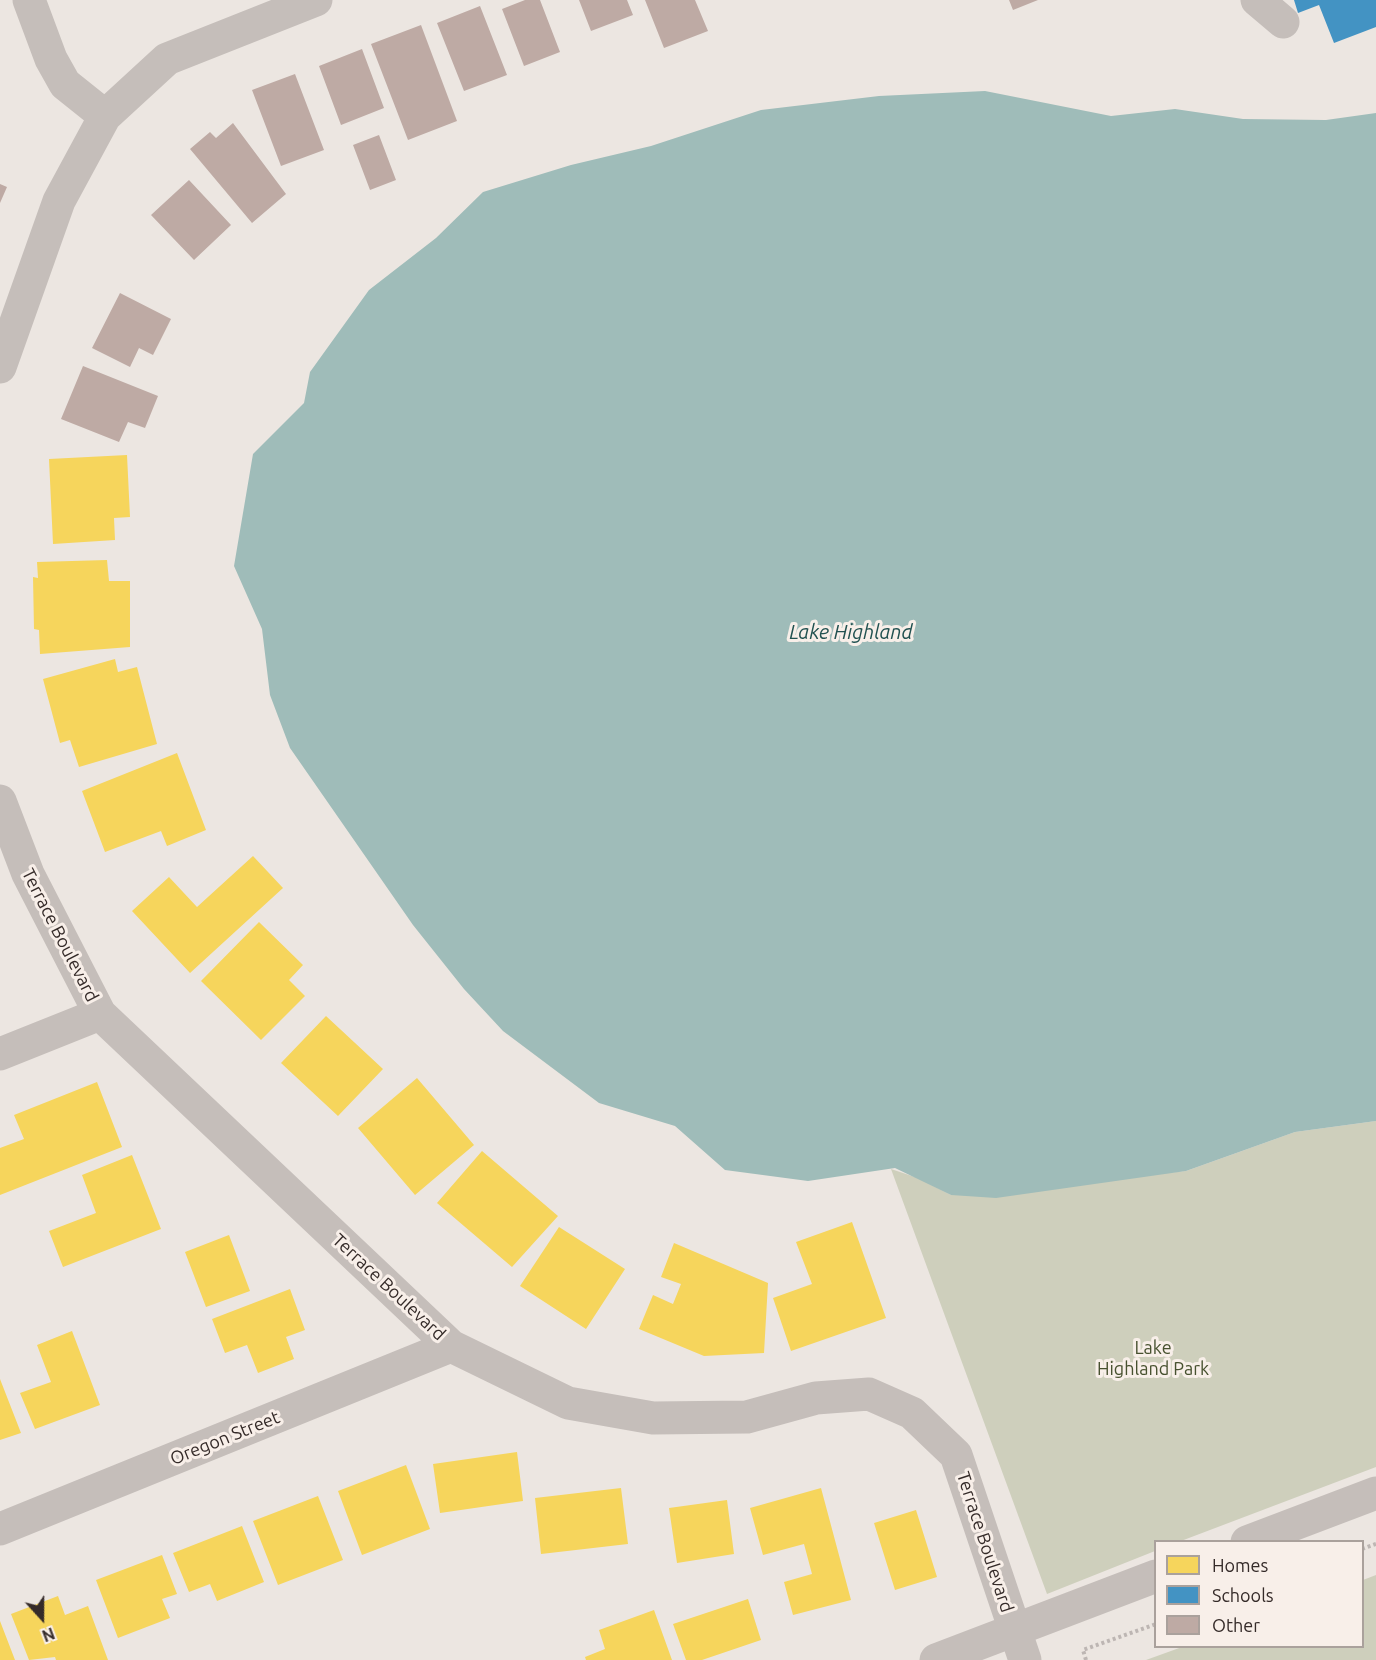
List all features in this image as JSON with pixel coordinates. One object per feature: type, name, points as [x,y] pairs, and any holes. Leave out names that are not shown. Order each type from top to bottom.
[{"type":"street","points":[[29,0],[51,59],[65,84],[105,116]]},
{"type":"street","points":[[0,366],[59,201],[105,116],[167,59],[316,0]]},
{"type":"street","points":[[1257,0],[1283,22]]},
{"type":"street","name":"Terrace Boulevard","points":[[0,801],[28,874],[100,1014],[451,1346],[568,1403],[653,1418],[747,1417],[816,1398],[869,1394],[912,1413],[956,1455],[1020,1645]]},
{"type":"street","points":[[0,1053],[100,1014]]},
{"type":"street","name":"Oregon Street","points":[[0,1529],[451,1346]]},
{"type":"street","points":[[1252,1540],[1376,1493]]},
{"type":"street","points":[[936,1660],[1020,1645],[1154,1577]]},
{"type":"path","points":[[1086,1660],[1083,1650],[1154,1624]]},
{"type":"green space","name":"Lake Highland Park","points":[[1376,1121],[1376,1467],[1184,1540],[1154,1540],[1154,1551],[1047,1594],[891,1169],[918,1178],[951,1195],[1186,1171],[1295,1132]]},
{"type":"green space","points":[[1376,1575],[1376,1660],[1146,1660],[1179,1648],[1364,1648],[1364,1580]]},
{"type":"water","name":"Lake Highland","points":[[985,91],[1111,116],[1175,109],[1243,119],[1326,120],[1376,113],[1376,1121],[1295,1132],[1186,1171],[996,1198],[951,1195],[895,1168],[808,1181],[725,1170],[675,1126],[599,1103],[503,1031],[464,989],[413,925],[290,748],[270,695],[262,629],[234,566],[253,454],[304,403],[310,372],[369,290],[436,238],[483,192],[571,165],[651,146],[761,110],[879,96]]},
{"type":"building: Homes","points":[[127,455],[130,517],[114,518],[115,540],[53,544],[49,459]]},
{"type":"building: Homes","points":[[107,560],[109,581],[130,581],[130,647],[40,654],[39,630],[34,629],[33,577],[38,578],[37,562]]},
{"type":"building: Homes","points":[[115,659],[118,672],[137,667],[157,744],[79,767],[70,740],[60,743],[43,679]]},
{"type":"building: Homes","points":[[177,753],[206,830],[167,846],[161,831],[105,852],[82,791]]},
{"type":"building: Homes","points":[[253,856],[283,888],[190,973],[132,911],[169,877],[197,907]]},
{"type":"building: Homes","points":[[259,922],[303,965],[289,980],[305,996],[261,1040],[201,981]]},
{"type":"building: Homes","points":[[326,1016],[383,1069],[338,1116],[281,1063]]},
{"type":"building: Homes","points":[[417,1078],[474,1145],[415,1195],[358,1128]]},
{"type":"building: Homes","points":[[97,1082],[122,1147],[0,1195],[0,1148],[24,1139],[14,1115]]},
{"type":"building: Homes","points":[[482,1151],[558,1216],[512,1267],[437,1203]]},
{"type":"building: Homes","points":[[132,1155],[161,1229],[63,1267],[49,1231],[96,1213],[82,1175]]},
{"type":"building: Homes","points":[[852,1222],[886,1318],[791,1351],[773,1298],[812,1284],[796,1242]]},
{"type":"building: Homes","points":[[559,1227],[625,1269],[586,1329],[520,1286]]},
{"type":"building: Homes","points":[[229,1235],[250,1291],[206,1307],[185,1252]]},
{"type":"building: Homes","points":[[674,1243],[768,1283],[764,1353],[704,1356],[639,1329],[653,1295],[673,1304],[681,1284],[661,1277]]},
{"type":"building: Homes","points":[[290,1289],[305,1330],[286,1337],[294,1359],[258,1373],[247,1345],[225,1353],[212,1319]]},
{"type":"building: Homes","points":[[72,1331],[100,1405],[35,1429],[20,1393],[51,1382],[37,1345]]},
{"type":"building: Homes","points":[[0,1379],[21,1433],[0,1440]]},
{"type":"building: Homes","points":[[517,1452],[523,1501],[440,1513],[433,1464]]},
{"type":"building: Homes","points":[[406,1465],[430,1529],[362,1555],[338,1491]]},
{"type":"building: Homes","points":[[621,1488],[628,1544],[541,1554],[535,1498]]},
{"type":"building: Homes","points":[[821,1488],[851,1600],[793,1615],[784,1582],[812,1574],[804,1544],[763,1555],[750,1508]]},
{"type":"building: Homes","points":[[318,1496],[343,1560],[278,1585],[253,1521]]},
{"type":"building: Homes","points":[[727,1500],[734,1554],[677,1563],[669,1508]]},
{"type":"building: Homes","points":[[916,1510],[937,1577],[895,1590],[874,1523]]},
{"type":"building: Homes","points":[[242,1526],[264,1582],[217,1601],[210,1584],[189,1592],[173,1553]]},
{"type":"building: Homes","points":[[162,1555],[177,1594],[162,1599],[170,1618],[118,1638],[96,1580]]},
{"type":"building: Homes","points":[[58,1596],[65,1615],[88,1606],[108,1660],[56,1660],[55,1657],[29,1660],[11,1614]]},
{"type":"building: Homes","points":[[748,1599],[761,1640],[702,1660],[686,1660],[673,1624]]},
{"type":"building: Homes","points":[[654,1610],[672,1660],[586,1660],[585,1657],[605,1649],[599,1630]]},
{"type":"building: Homes","points":[[0,1621],[15,1660],[0,1660]]},
{"type":"building: Schools","points":[[1294,0],[1376,0],[1376,27],[1334,43],[1319,5],[1298,13]]},
{"type":"building: Other","points":[[525,0],[540,0],[560,52],[524,66],[502,9]]},
{"type":"building: Other","points":[[579,0],[627,0],[633,15],[591,31]]},
{"type":"building: Other","points":[[645,0],[695,0],[708,31],[664,48]]},
{"type":"building: Other","points":[[1009,0],[1038,0],[1013,10]]},
{"type":"building: Other","points":[[480,6],[507,75],[464,91],[437,23]]},
{"type":"building: Other","points":[[421,25],[457,121],[408,140],[371,44]]},
{"type":"building: Other","points":[[362,49],[384,108],[341,125],[319,66]]},
{"type":"building: Other","points":[[295,74],[324,150],[281,166],[252,90]]},
{"type":"building: Other","points":[[233,123],[286,194],[252,223],[190,149],[210,132],[216,138]]},
{"type":"building: Other","points":[[379,135],[396,180],[370,190],[353,145]]},
{"type":"building: Other","points":[[189,180],[231,225],[194,260],[151,215]]},
{"type":"building: Other","points":[[0,184],[7,187],[0,203]]},
{"type":"building: Other","points":[[120,293],[171,319],[153,355],[139,348],[130,367],[92,348]]},
{"type":"building: Other","points":[[83,366],[158,396],[145,428],[128,422],[119,442],[61,419]]}]
